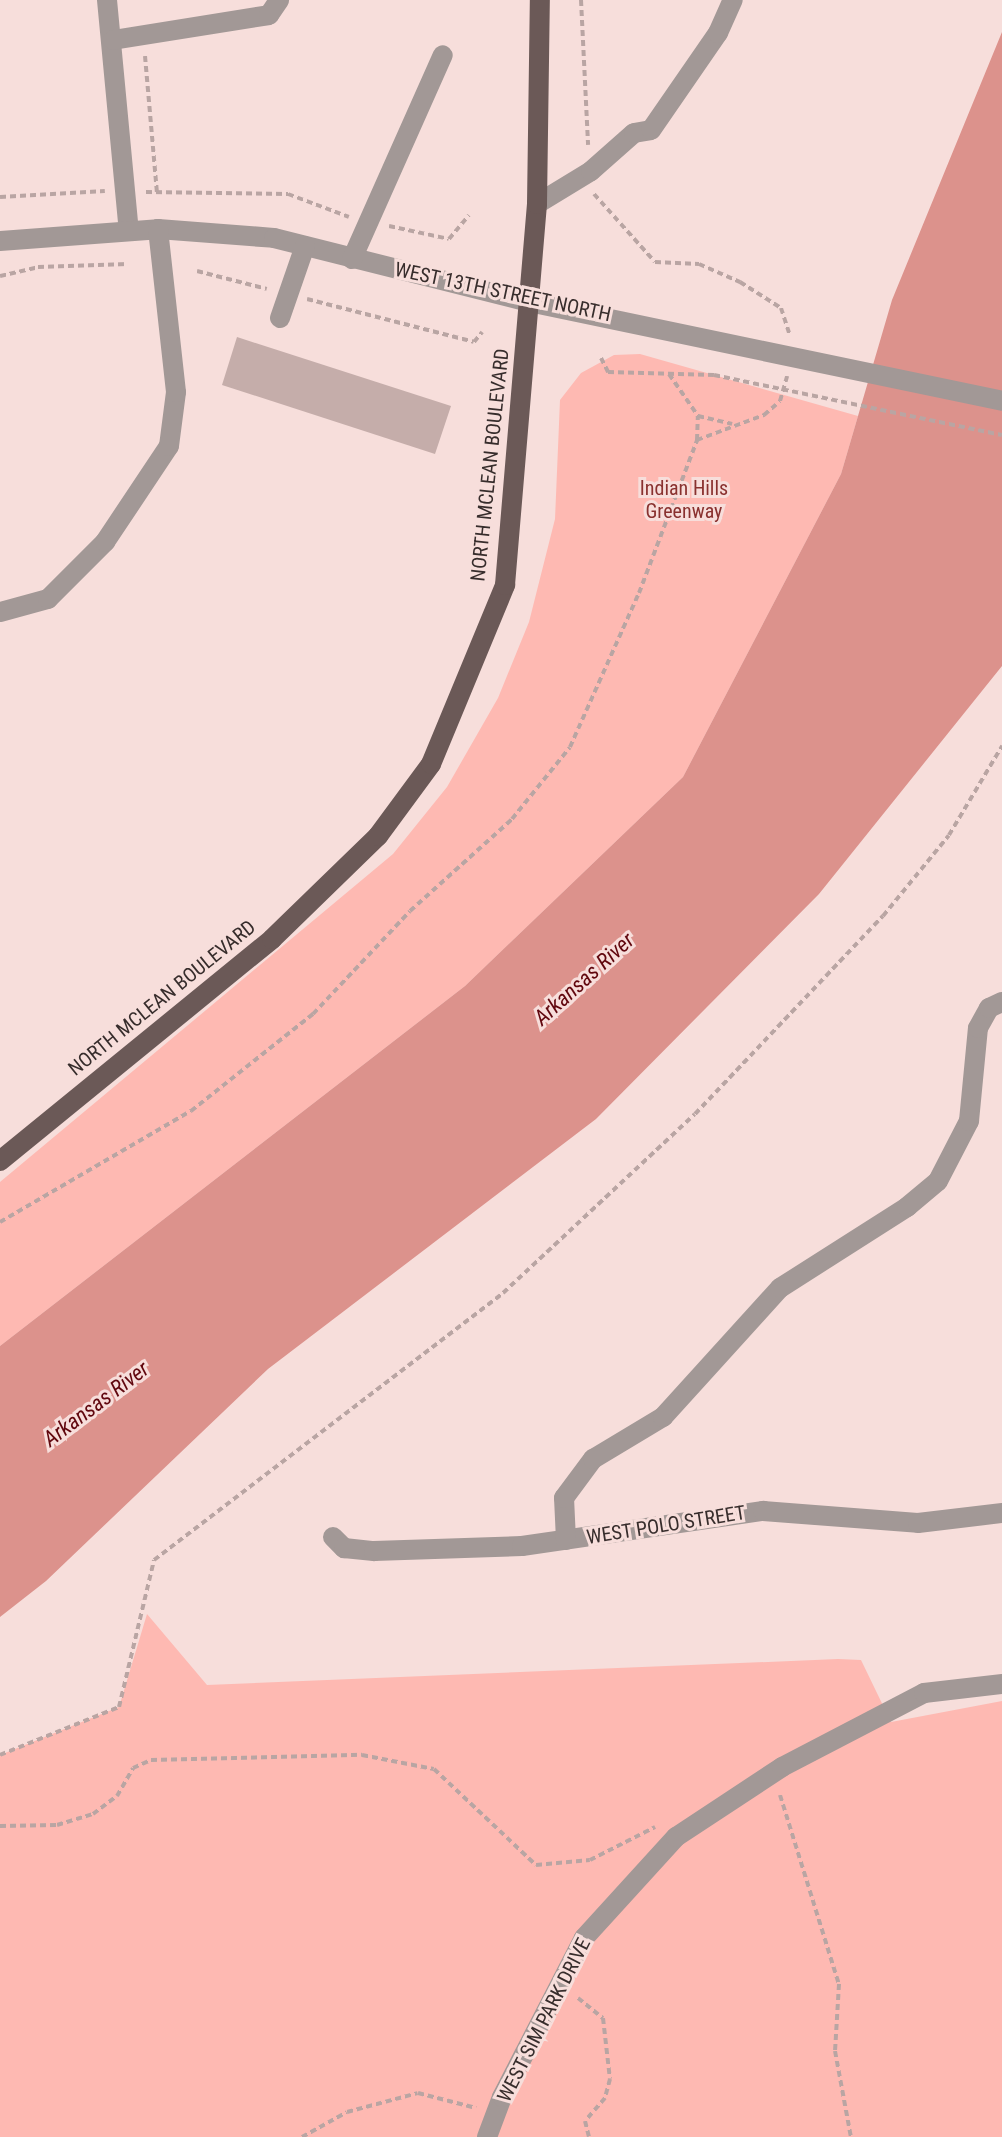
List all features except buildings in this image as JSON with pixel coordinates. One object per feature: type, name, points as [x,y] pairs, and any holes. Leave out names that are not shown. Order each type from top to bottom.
[{"type":"main road","name":"NORTH MCLEAN BOULEVARD","points":[[0,1161],[272,939],[378,836],[431,764],[505,585],[537,204],[540,0]]},
{"type":"street","points":[[107,0],[129,231]]},
{"type":"street","points":[[113,40],[269,15],[279,0]]},
{"type":"street","points":[[537,204],[591,171],[634,133],[651,130],[718,33],[733,0]]},
{"type":"street","points":[[352,259],[443,55]]},
{"type":"street","points":[[0,612],[48,599],[105,542],[169,446],[176,392],[158,229]]},
{"type":"street","name":"WEST 13TH STREET NORTH","points":[[0,241],[158,229],[274,238],[529,302],[682,331],[1002,401]]},
{"type":"street","points":[[280,318],[305,246]]},
{"type":"street","points":[[566,1540],[564,1498],[593,1459],[663,1417],[780,1288],[907,1207],[938,1181],[969,1121],[978,1028],[989,1008],[1002,1002]]},
{"type":"street","name":"WEST POLO STREET","points":[[333,1537],[344,1548],[374,1551],[566,1540],[693,1517],[763,1511],[918,1523],[1002,1513]]},
{"type":"street","name":"WEST SIM PARK DRIVE","points":[[487,2137],[584,1938],[676,1837],[775,1771],[924,1693],[1002,1684]]},
{"type":"path","points":[[143,36],[157,193]]},
{"type":"path","points":[[0,197],[126,192],[288,194],[368,223],[449,239],[469,215]]},
{"type":"path","points":[[0,276],[38,267],[128,264]]},
{"type":"path","points":[[197,271],[474,342],[482,332]]},
{"type":"path","points":[[601,358],[608,372],[714,375],[1002,435]]},
{"type":"path","points":[[669,374],[698,416],[697,440]]},
{"type":"path","points":[[698,416],[735,424]]},
{"type":"path","points":[[0,1755],[119,1707],[154,1560],[503,1293],[695,1114],[883,916],[949,835],[1002,746]]},
{"type":"path","points":[[0,1826],[57,1825],[93,1814],[117,1796],[133,1768],[151,1760],[362,1755],[434,1769],[521,1855],[547,1868],[609,1854],[667,1820]]},
{"type":"path","points":[[775,1771],[791,1841],[839,1984],[835,2051],[851,2137]]},
{"type":"path","points":[[558,1989],[590,2004],[603,2018],[610,2079],[605,2098],[585,2121],[589,2137]]},
{"type":"path","points":[[302,2137],[347,2112],[418,2093],[485,2107]]},
{"type":"green space","name":"Indian Hills Greenway","points":[[640,354],[858,416],[841,474],[683,777],[465,986],[0,1346],[0,1182],[393,854],[447,787],[498,698],[529,622],[555,519],[560,400],[581,373],[614,355]]},
{"type":"green space","points":[[147,1614],[207,1685],[838,1659],[861,1660],[891,1722],[1002,1701],[1002,2137],[0,2137],[0,1755],[119,1707]]},
{"type":"water","name":"Arkansas River","points":[[1002,32],[1002,666],[819,894],[596,1119],[268,1369],[46,1581],[0,1617],[0,1346],[465,986],[683,777],[841,474],[892,300]]}]
